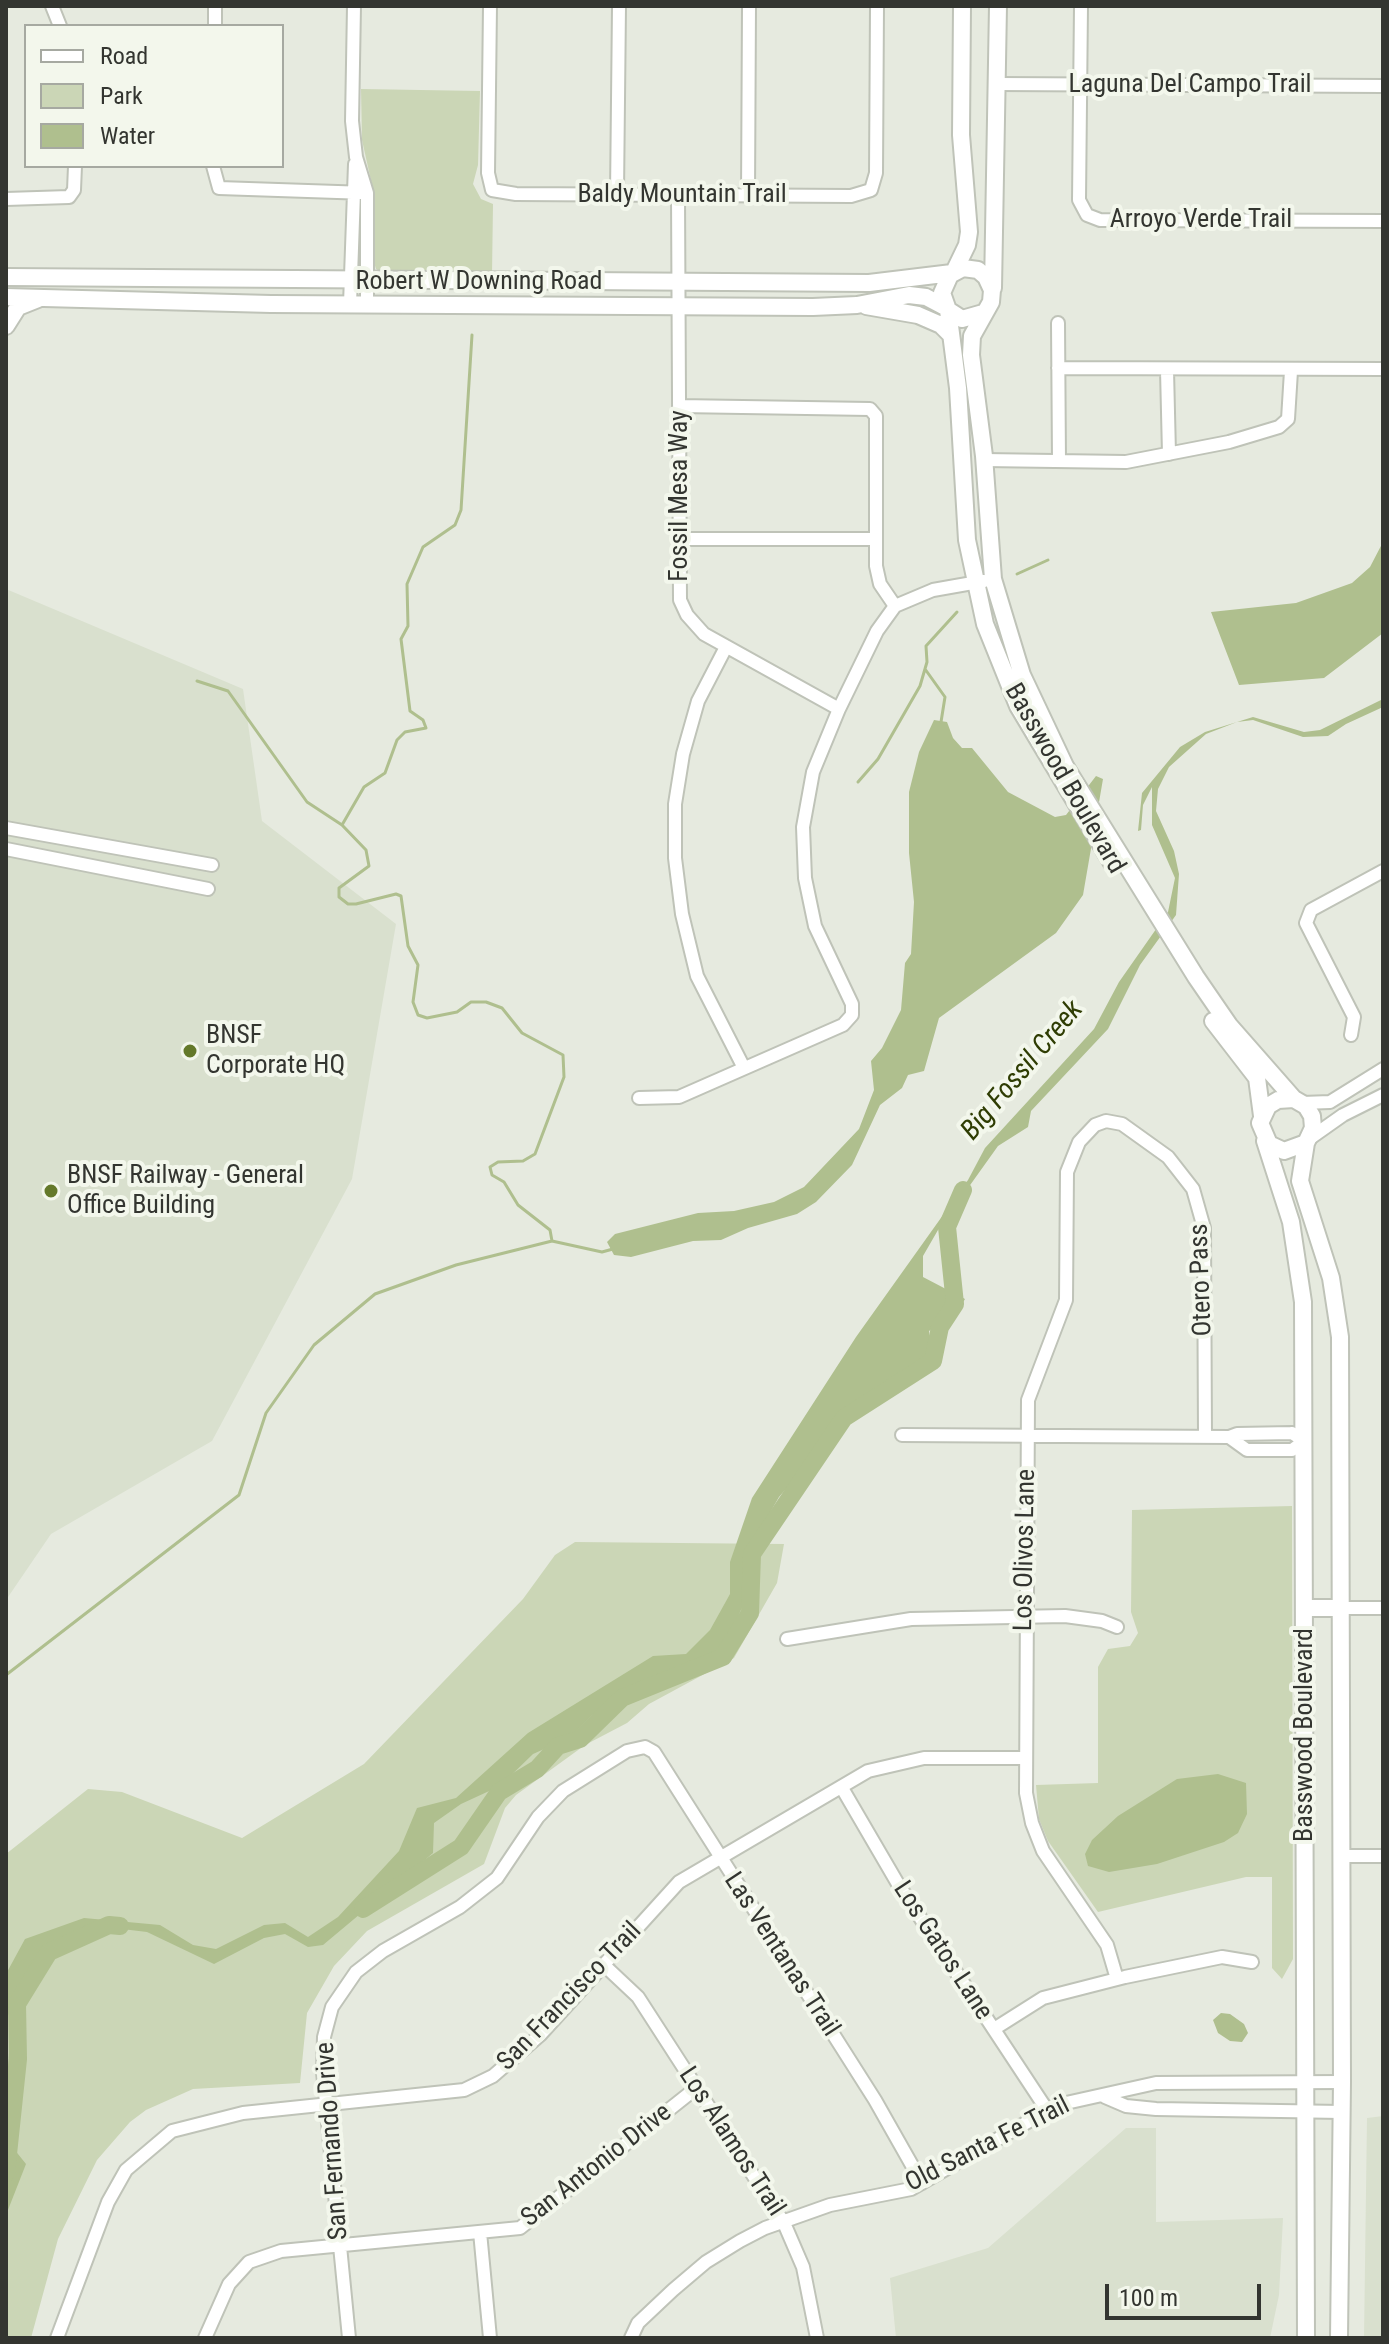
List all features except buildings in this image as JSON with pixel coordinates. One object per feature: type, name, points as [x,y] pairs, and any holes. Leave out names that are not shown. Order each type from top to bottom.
[{"type":"main road","points":[[962,6],[961,135],[969,232],[967,245],[942,288],[947,309],[962,319],[983,313],[992,295],[998,6]]},
{"type":"main road","points":[[953,272],[968,268],[982,273],[989,281],[992,295]]},
{"type":"main road","name":"Robert W Downing Road","points":[[6,277],[358,282],[869,283],[953,272]]},
{"type":"main road","name":"Robert W Downing Road","points":[[6,297],[679,306],[857,305],[915,295],[947,309]]},
{"type":"main road","points":[[6,326],[18,307],[43,297]]},
{"type":"main road","points":[[857,305],[918,315],[941,325],[950,334]]},
{"type":"main road","name":"Basswood Boulevard","points":[[947,309],[958,388],[967,540],[987,631],[1007,682],[1180,963],[1257,1078],[1262,1116]]},
{"type":"main road","name":"Basswood Boulevard","points":[[983,313],[970,348],[984,460],[993,579],[1022,675],[1060,768]]},
{"type":"main road","name":"Basswood Boulevard","points":[[1180,963],[1229,1025],[1298,1101]]},
{"type":"main road","points":[[1298,1101],[1312,1116],[1308,1141],[1284,1151],[1264,1138],[1262,1116],[1272,1102],[1298,1101]]},
{"type":"main road","name":"Basswood Boulevard","points":[[1264,1138],[1288,1207],[1299,1263],[1304,1330],[1306,2338]]},
{"type":"main road","name":"Basswood Boulevard","points":[[1308,1141],[1300,1181],[1331,1278],[1340,1337],[1342,2112],[1339,2338]]},
{"type":"main road","points":[[1305,1608],[1342,1608]]},
{"type":"street","points":[[354,6],[352,121],[356,157],[367,193],[358,282]]},
{"type":"street","name":"Baldy Mountain Trail","points":[[490,6],[488,173],[492,190],[516,194],[851,196],[871,190],[876,173],[877,6]]},
{"type":"street","points":[[617,194],[619,6]]},
{"type":"street","points":[[748,195],[749,6]]},
{"type":"street","name":"Arroyo Verde Trail","points":[[1081,6],[1079,200],[1087,215],[1093,218],[1383,221]]},
{"type":"street","name":"Laguna Del Campo Trail","points":[[997,84],[1383,86]]},
{"type":"street","points":[[356,157],[351,192],[358,304]]},
{"type":"street","points":[[6,199],[69,197],[74,190],[75,168]]},
{"type":"street","points":[[214,168],[219,188],[367,193]]},
{"type":"street","name":"Fossil Mesa Way","points":[[678,195],[680,600],[687,615],[704,634],[839,709]]},
{"type":"street","points":[[1058,323],[1059,461]]},
{"type":"street","points":[[1058,368],[1383,369]]},
{"type":"street","points":[[1167,370],[1169,454]]},
{"type":"street","points":[[984,460],[1126,462],[1229,442],[1284,424],[1290,414],[1291,371]]},
{"type":"street","points":[[679,406],[870,409],[876,416],[876,539],[880,584],[895,606]]},
{"type":"street","points":[[679,539],[876,539]]},
{"type":"street","points":[[639,1098],[679,1097],[843,1025],[852,1015],[852,1004],[815,926],[804,865],[803,827],[813,772],[877,631],[895,606],[933,590],[993,579]]},
{"type":"street","points":[[726,647],[698,701],[683,754],[675,804],[675,858],[697,976],[744,1068]]},
{"type":"street","points":[[6,828],[212,865]]},
{"type":"street","points":[[44,855],[46,835]]},
{"type":"street","points":[[6,849],[208,889]]},
{"type":"street","points":[[124,873],[130,851]]},
{"type":"street","points":[[1351,1035],[1354,1017],[1306,923],[1311,910],[1383,871]]},
{"type":"street","points":[[1298,1101],[1330,1102],[1383,1069]]},
{"type":"street","points":[[1308,1141],[1343,1115],[1383,1095]]},
{"type":"street","name":"Los Olivos Lane","points":[[1106,1121],[1095,1125],[1079,1142],[1067,1172],[1066,1300],[1062,1318],[1028,1400],[1026,1793],[1032,1823],[1043,1851],[1107,1945],[1117,1979]]},
{"type":"street","name":"Otero Pass","points":[[1106,1121],[1122,1124],[1168,1157],[1193,1189],[1204,1228],[1205,1437]]},
{"type":"street","points":[[1256,1433],[1256,1450]]},
{"type":"street","points":[[902,1435],[1229,1437],[1292,1433],[1304,1441],[1292,1450],[1247,1450],[1229,1437]]},
{"type":"street","points":[[1342,1608],[1383,1608]]},
{"type":"street","points":[[787,1639],[911,1619],[1065,1616],[1102,1621],[1117,1627]]},
{"type":"street","name":"Las Ventanas Trail","points":[[627,1751],[645,1747],[654,1752],[719,1859],[875,2100],[922,2183]]},
{"type":"street","name":"San Fernando Drive","points":[[349,2338],[322,2052],[326,2026],[340,1992],[356,1972],[383,1951],[460,1907],[497,1878],[538,1817],[563,1791],[627,1751]]},
{"type":"street","name":"San Francisco Trail","points":[[57,2338],[108,2202],[126,2170],[172,2131],[206,2119],[464,2090],[493,2076],[540,2035],[679,1882],[868,1771],[924,1758],[1026,1758]]},
{"type":"street","name":"Los Gatos Lane","points":[[842,1788],[898,1884],[1047,2110]]},
{"type":"street","points":[[1342,1856],[1383,1856]]},
{"type":"street","points":[[994,2029],[1043,1998],[1222,1957],[1252,1962]]},
{"type":"street","name":"Los Alamos Trail","points":[[605,1966],[638,1997],[784,2223],[803,2267],[817,2338]]},
{"type":"street","points":[[1173,2082],[1174,2109]]},
{"type":"street","name":"Old Santa Fe Trail","points":[[631,2338],[638,2323],[706,2262],[765,2228],[830,2205],[922,2183],[1047,2110],[1134,2087],[1173,2082],[1342,2082]]},
{"type":"street","points":[[1134,2087],[1135,2107]]},
{"type":"street","name":"San Antonio Drive","points":[[205,2338],[229,2284],[249,2262],[281,2251],[520,2228],[695,2089]]},
{"type":"street","name":"Old Santa Fe Trail","points":[[1105,2097],[1135,2107],[1342,2112]]},
{"type":"street","points":[[480,2232],[490,2338]]},
{"type":"shaded area","name":"BNSF Corporate HQ","points":[[6,589],[243,689],[262,821],[396,924],[352,1179],[212,1441],[51,1534],[6,1600]]},
{"type":"shaded area","points":[[1383,2116],[1383,2338],[1364,2338],[1367,2118]]},
{"type":"shaded area","points":[[1126,2128],[1156,2128],[1156,2222],[1283,2218],[1279,2295],[1270,2338],[896,2338],[890,2278],[988,2248]]},
{"type":"green space","points":[[361,89],[480,91],[478,165],[473,184],[481,199],[493,204],[492,274],[383,273],[376,269],[373,259],[374,194],[362,140]]},
{"type":"green space","points":[[1292,1506],[1293,1959],[1282,1979],[1272,1968],[1272,1877],[1246,1877],[1098,1912],[1048,1841],[1039,1819],[1036,1785],[1098,1783],[1098,1667],[1108,1649],[1130,1646],[1138,1633],[1131,1612],[1132,1510]]},
{"type":"green space","points":[[575,1542],[784,1544],[777,1583],[734,1658],[649,1704],[627,1723],[585,1745],[516,1795],[505,1808],[484,1864],[367,1931],[334,1966],[307,2013],[300,2083],[193,2089],[146,2110],[130,2122],[97,2160],[58,2239],[31,2338],[6,2338],[6,1854],[88,1789],[122,1792],[242,1838],[364,1764],[523,1599],[555,1555]]},
{"type":"water","points":[[1383,542],[1383,633],[1324,678],[1239,685],[1211,612],[1296,603],[1352,583],[1370,567]]},
{"type":"water","points":[[1383,699],[1383,707],[1328,736],[1303,737],[1253,720],[1237,722],[1253,717],[1304,732],[1320,730]]},
{"type":"water","points":[[934,720],[947,722],[953,738],[962,748],[972,748],[1008,792],[1055,817],[1066,815],[1096,776],[1103,779],[1083,895],[1056,933],[939,1018],[924,1071],[908,1075],[902,1088],[880,1105],[852,1165],[816,1202],[797,1214],[748,1228],[721,1240],[693,1241],[631,1257],[614,1255],[607,1242],[615,1234],[698,1213],[734,1211],[774,1202],[804,1187],[859,1129],[874,1090],[871,1061],[882,1048],[901,1010],[905,963],[911,954],[914,902],[909,853],[909,792],[919,752]]},
{"type":"water","points":[[1237,722],[1206,734],[1169,767],[1158,789],[1156,811],[1174,851],[1179,874],[1176,915],[1140,965],[1108,1029],[1031,1111],[1028,1127],[998,1146],[923,1256],[923,1277],[965,1299],[958,1311],[929,1331],[931,1356],[916,1362],[838,1429],[779,1497],[744,1558],[745,1601],[722,1652],[623,1693],[591,1716],[569,1738],[533,1754],[500,1786],[461,1804],[434,1823],[433,1853],[323,1945],[308,1947],[285,1934],[264,1938],[214,1964],[147,1932],[80,1930],[45,1951],[23,1982],[6,2020],[6,1974],[25,1939],[84,1918],[160,1925],[193,1945],[216,1949],[264,1925],[285,1923],[308,1937],[338,1917],[399,1851],[417,1808],[456,1798],[528,1733],[653,1656],[686,1654],[710,1630],[730,1594],[730,1562],[752,1498],[856,1337],[968,1180],[985,1148],[1094,1029],[1119,982],[1168,912],[1175,878],[1152,825],[1152,787],[1143,805],[1141,830],[1138,831],[1142,793],[1180,747],[1205,732]]},
{"type":"water","points":[[1218,1774],[1246,1783],[1247,1814],[1238,1833],[1224,1842],[1157,1864],[1109,1872],[1088,1866],[1085,1854],[1092,1840],[1118,1816],[1177,1779]]},
{"type":"water","points":[[1221,2013],[1230,2014],[1244,2024],[1248,2033],[1242,2042],[1230,2041],[1218,2033],[1213,2020]]},
{"type":"water","points":[[6,2021],[14,2149],[26,2164],[6,2215]]},
{"type":"waterway","points":[[342,825],[364,787],[385,773],[397,740],[405,732],[426,728],[423,720],[410,711],[401,639],[408,626],[407,584],[423,547],[455,525],[461,510],[472,335]]},
{"type":"waterway","points":[[1017,574],[1048,560]]},
{"type":"waterway","points":[[858,782],[878,759],[920,686],[927,662],[926,646],[957,612]]},
{"type":"waterway","points":[[925,669],[945,697],[941,722]]},
{"type":"waterway","points":[[197,681],[228,691],[307,802],[342,825],[366,850],[369,866],[339,888],[339,897],[348,904],[356,904],[396,894],[401,896],[408,946],[418,965],[413,1002],[418,1015],[427,1018],[457,1012],[471,1002],[486,1002],[502,1008],[522,1033],[563,1055],[564,1077],[535,1154],[523,1161],[498,1162],[490,1167],[492,1175],[504,1182],[518,1205],[550,1230],[552,1241]]},
{"type":"waterway","name":"Big Fossil Creek","points":[[363,1909],[461,1847],[499,1792],[537,1769],[558,1746],[580,1739],[622,1698],[723,1657],[750,1613],[752,1554],[844,1418],[933,1361],[940,1327],[955,1304],[947,1227],[963,1190]]},
{"type":"waterway","points":[[6,1675],[239,1495],[266,1413],[314,1345],[375,1294],[456,1265],[552,1241],[602,1252],[613,1249]]},
{"type":"waterway","name":"Big Fossil Creek","points":[[6,2173],[18,2059],[17,2004],[49,1952],[109,1925],[120,1926]]},
{"type":"place","name":"BNSF Corporate HQ","points":[[190,1051]]},
{"type":"place","name":"BNSF Railway - General Office Building","points":[[51,1191]]}]
